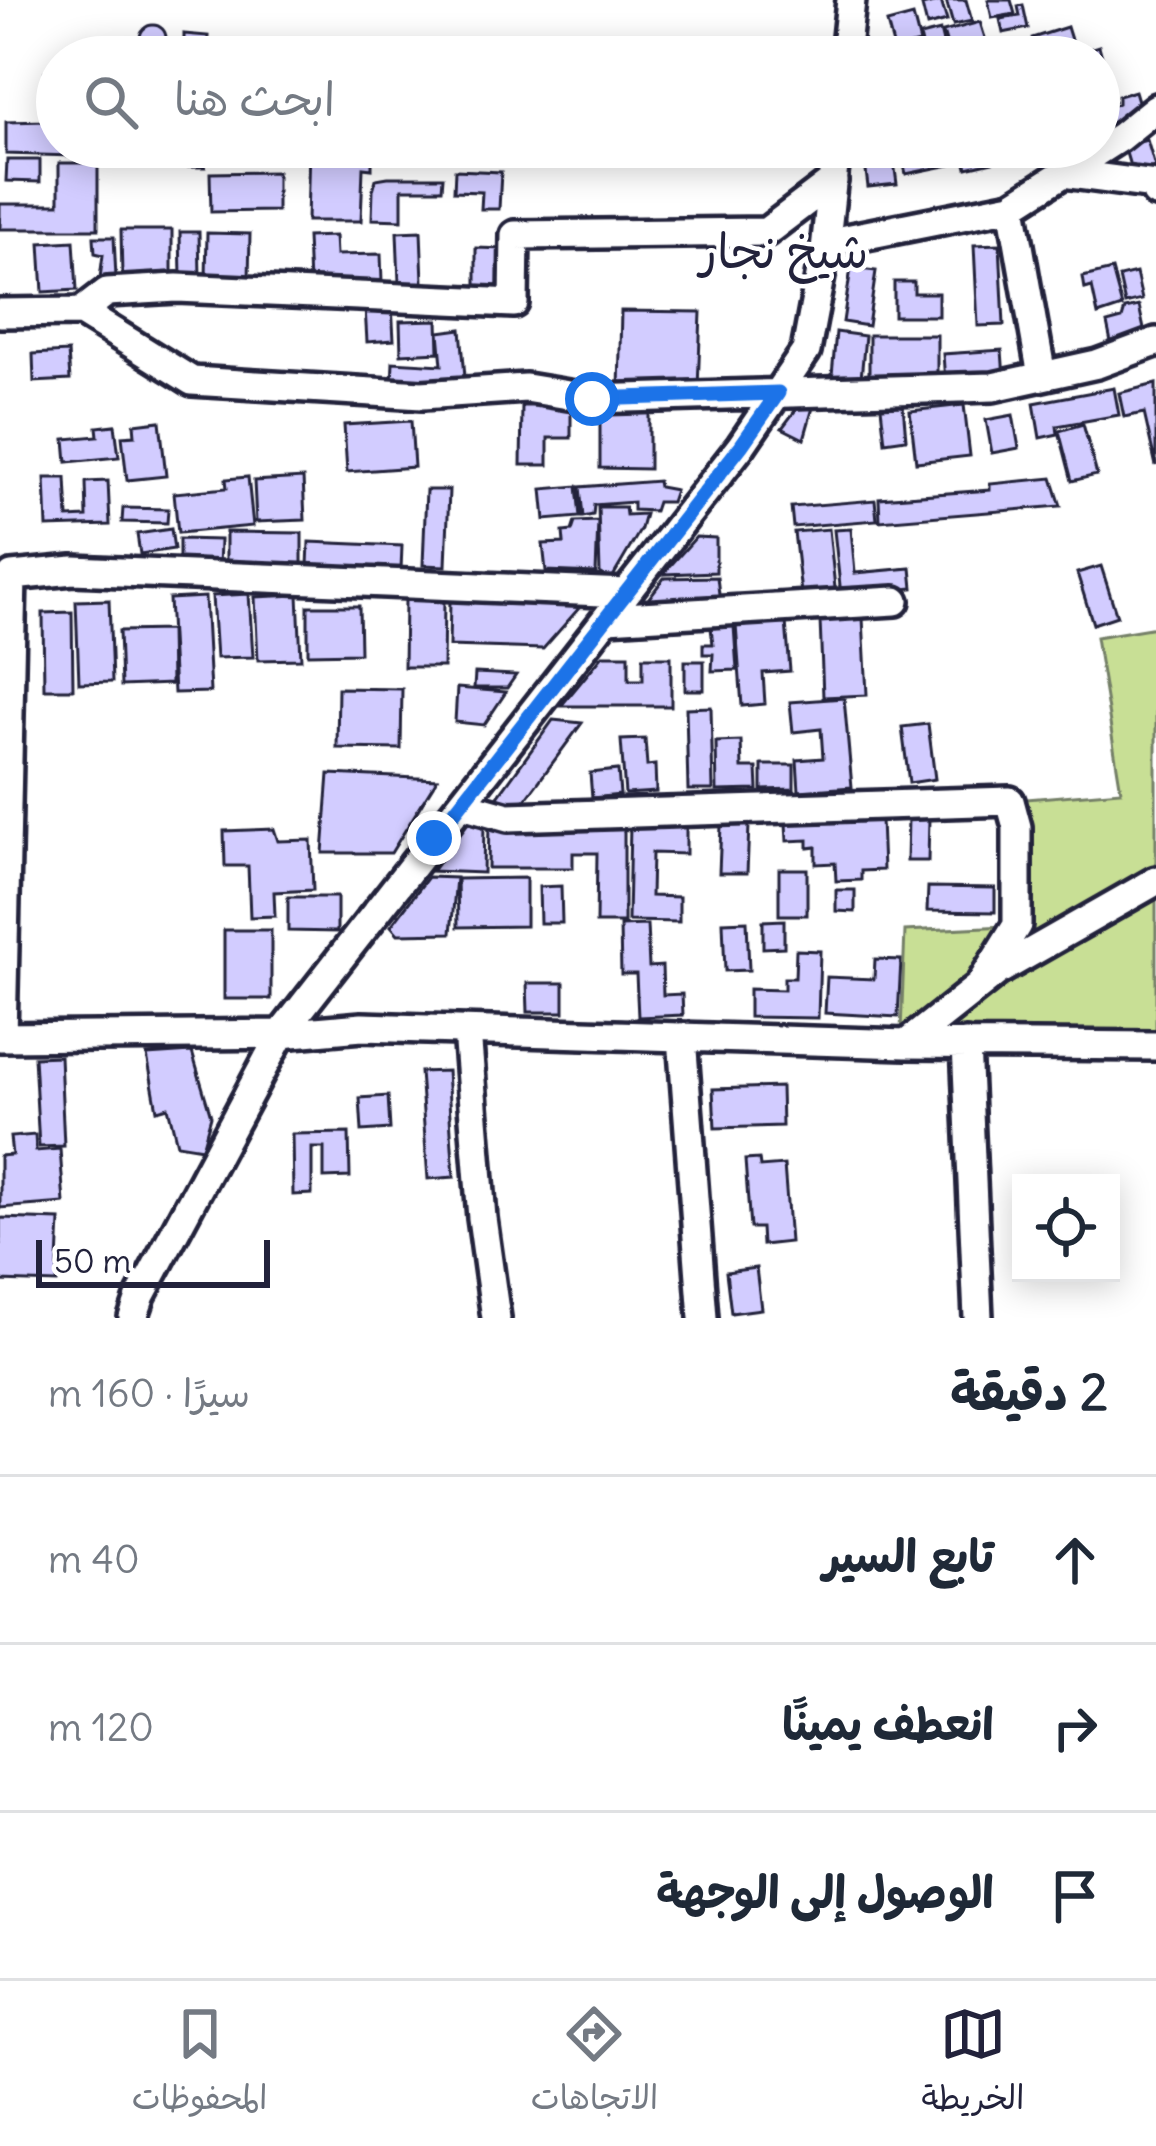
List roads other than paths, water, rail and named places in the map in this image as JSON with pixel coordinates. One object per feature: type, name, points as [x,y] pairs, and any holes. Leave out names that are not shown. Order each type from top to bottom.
[{"type":"street","points":[[847,36],[851,0]]},
{"type":"street","points":[[1120,137],[1156,109]]},
{"type":"street","points":[[133,1318],[281,1034],[741,446],[806,351],[834,168]]},
{"type":"street","points":[[826,243],[1012,206],[1071,168]]},
{"type":"street","points":[[1063,173],[1155,184],[1156,193]]},
{"type":"street","points":[[81,312],[107,292],[177,288],[514,303],[515,235],[766,232],[833,181]]},
{"type":"street","points":[[1012,206],[1042,376]]},
{"type":"street","points":[[0,313],[81,312],[192,381],[422,395],[526,388],[592,399],[993,387],[1097,364],[1156,342]]},
{"type":"street","points":[[626,593],[74,570],[6,573],[1,1037],[281,1034],[362,1028],[907,1044],[1156,1046]]},
{"type":"street","points":[[607,618],[895,601]]},
{"type":"street","points":[[462,804],[508,817],[1010,801],[1017,827],[1017,925],[980,985]]},
{"type":"street","points":[[907,1044],[998,971],[1156,881]]},
{"type":"street","points":[[466,1031],[496,1318]]},
{"type":"street","points":[[682,1037],[703,1318]]},
{"type":"street","points":[[966,1044],[978,1318]]},
{"type":"district","name":"شيخ نجار","points":[[784,251]]}]
